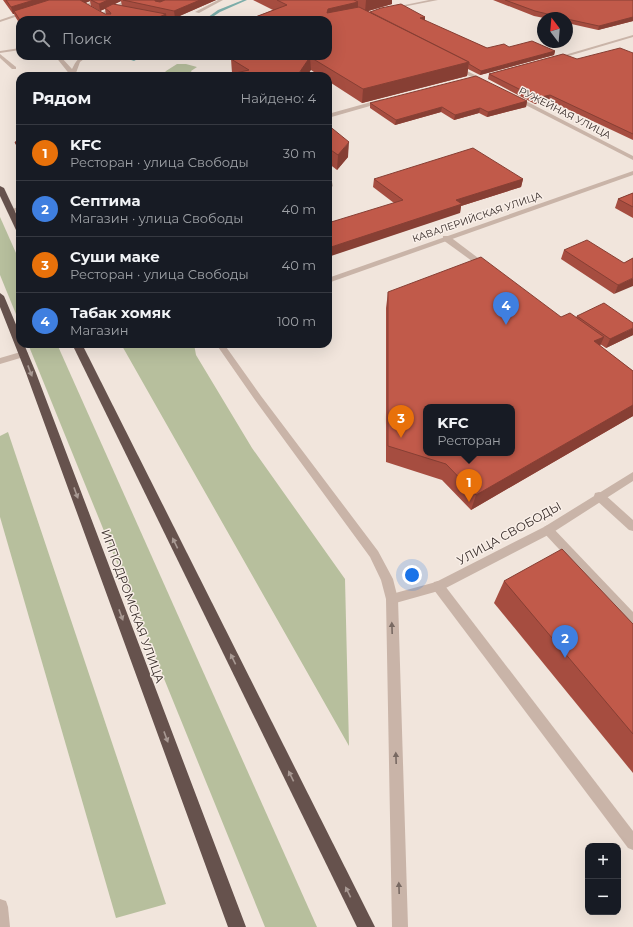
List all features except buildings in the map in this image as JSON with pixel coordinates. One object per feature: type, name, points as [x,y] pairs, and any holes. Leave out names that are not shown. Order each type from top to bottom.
[{"type":"highway","points":[[0,188],[16,222]]},
{"type":"highway","name":"ИППОДРОМСКАЯ УЛИЦА","points":[[0,296],[16,335]]},
{"type":"highway","name":"ИППОДРОМСКАЯ УЛИЦА","points":[[22,348],[237,927]]},
{"type":"highway","points":[[79,348],[366,927]]},
{"type":"street","points":[[99,0],[84,6],[92,9],[100,15],[129,0]]},
{"type":"street","points":[[197,12],[221,0]]},
{"type":"street","points":[[385,9],[436,0]]},
{"type":"street","points":[[114,8],[122,10]]},
{"type":"street","points":[[0,21],[35,10]]},
{"type":"street","points":[[0,18],[6,19]]},
{"type":"street","points":[[548,60],[633,36]]},
{"type":"street","points":[[0,52],[16,50]]},
{"type":"street","points":[[0,55],[14,68]]},
{"type":"street","points":[[62,60],[72,72]]},
{"type":"street","points":[[75,72],[80,60]]},
{"type":"street","points":[[448,63],[493,86]]},
{"type":"street","points":[[468,79],[487,77]]},
{"type":"street","name":"РУЖЕЙНАЯ УЛИЦА","points":[[507,93],[633,158]]},
{"type":"street","points":[[332,115],[386,100]]},
{"type":"street","name":"КАВАЛЕРИЙСКАЯ УЛИЦА","points":[[332,280],[633,173]]},
{"type":"street","points":[[10,211],[16,209]]},
{"type":"street","points":[[446,238],[496,274]]},
{"type":"street","points":[[223,348],[258,398],[374,554],[387,579],[392,599],[400,927]]},
{"type":"street","points":[[0,361],[24,354]]},
{"type":"street","name":"УЛИЦА СВОБОДЫ","points":[[392,599],[438,586],[548,530],[599,496],[633,476]]},
{"type":"street","points":[[599,496],[633,527]]},
{"type":"street","points":[[548,530],[633,620]]},
{"type":"street","points":[[438,586],[633,843]]},
{"type":"street","points":[[0,907],[3,925],[0,927]]},
{"type":"green space","points":[[177,64],[186,64],[197,67],[192,72],[165,72]]},
{"type":"green space","points":[[0,217],[16,253],[16,314],[0,275]]},
{"type":"green space","points":[[30,348],[59,348],[317,927],[265,927]]},
{"type":"green space","points":[[123,348],[195,348],[196,355],[252,448],[345,579],[349,746]]},
{"type":"green space","points":[[8,432],[166,904],[116,918],[0,517],[0,436]]},
{"type":"waterway","points":[[212,16],[219,11],[246,0]]},
{"type":"place","name":"Табак хомяк","points":[[506,325]]},
{"type":"place","name":"Суши маке","points":[[401,438]]},
{"type":"place","name":"KFC","points":[[469,502]]},
{"type":"place","name":"Септима","points":[[565,658]]}]
